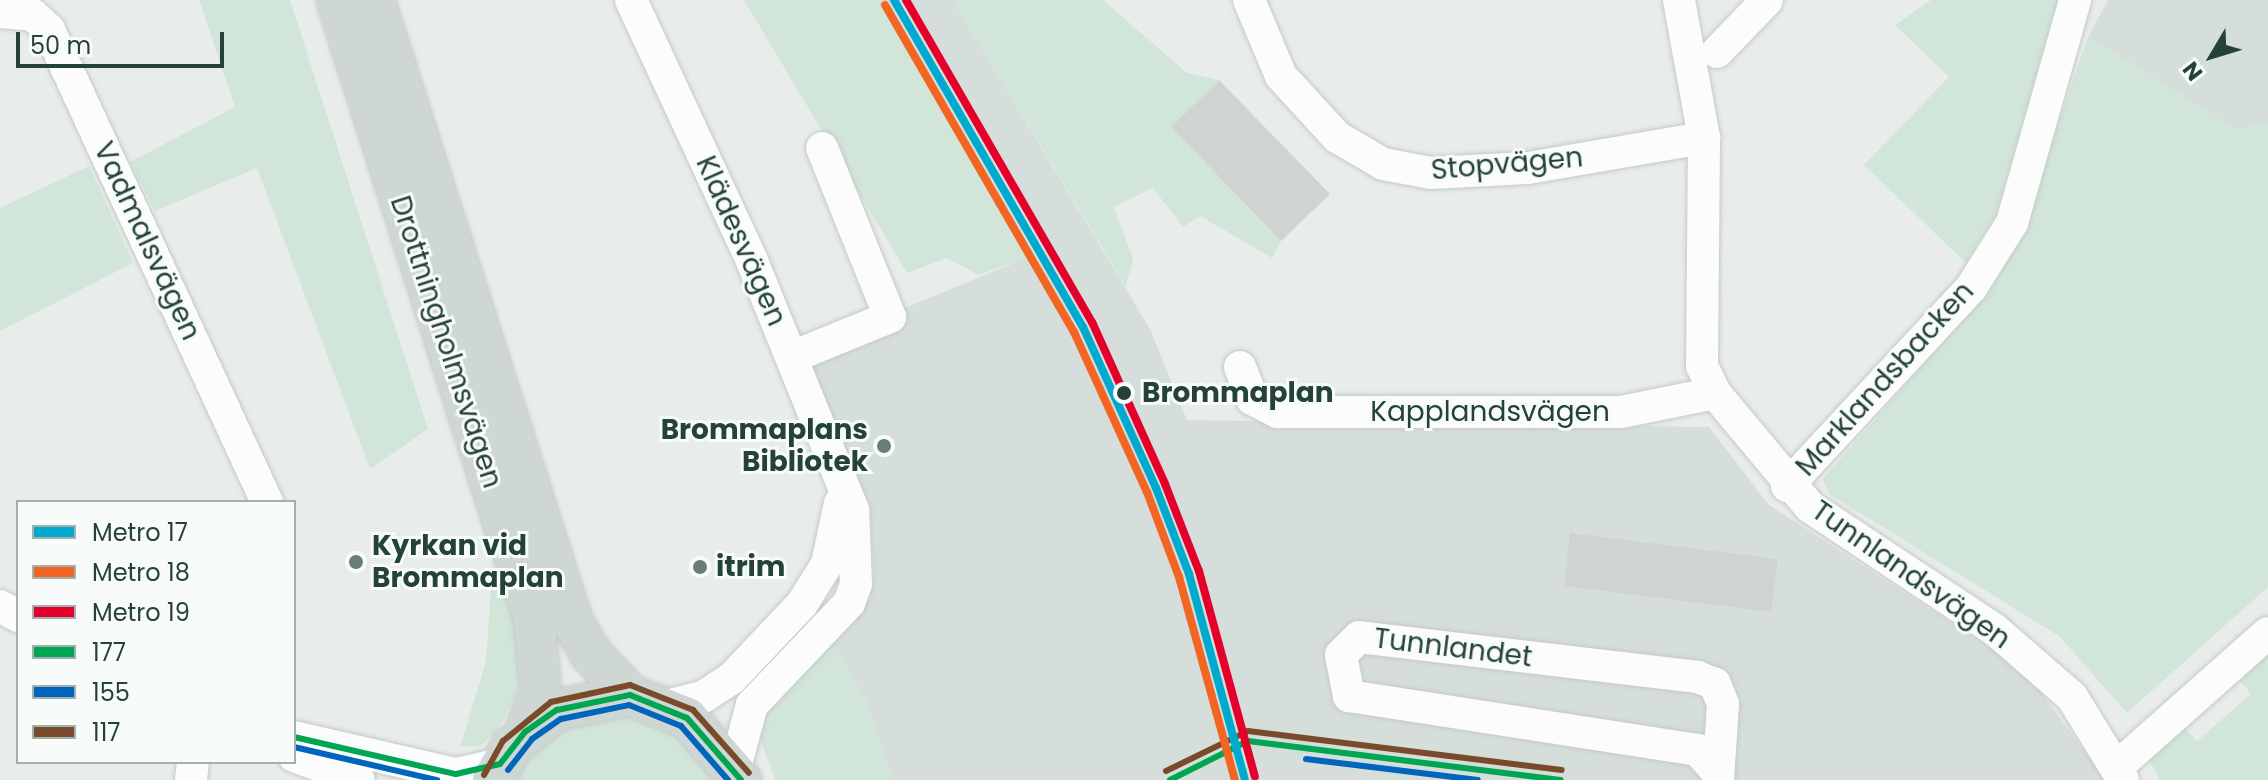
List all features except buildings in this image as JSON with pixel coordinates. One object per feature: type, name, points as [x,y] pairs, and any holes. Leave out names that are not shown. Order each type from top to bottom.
[{"type":"main road","name":"Drottningholmsvägen","points":[[337,0],[537,631],[541,693],[525,732]]},
{"type":"main road","name":"Drottningholmsvägen","points":[[374,0],[572,621],[648,700]]},
{"type":"main road","points":[[496,772],[525,732],[583,699],[648,700],[705,733],[738,774]]},
{"type":"street","name":"Stopvägen","points":[[1249,0],[1281,76],[1337,137],[1383,164],[1431,173],[1528,168],[1704,138]]},
{"type":"street","name":"Tunnlandsvägen","points":[[1679,0],[1704,138],[1702,366],[1715,393],[1787,486],[1868,552],[2023,653],[2072,697],[2120,773],[2268,633]]},
{"type":"street","points":[[1717,52],[1767,0]]},
{"type":"street","name":"Marklandsbacken","points":[[1787,486],[1971,288],[2012,223],[2075,0]]},
{"type":"street","name":"Klädesvägen","points":[[635,1],[792,357],[853,510],[856,584],[849,603],[752,705],[738,774]]},
{"type":"street","name":"Vadmalsvägen","points":[[0,12],[33,15],[49,30],[266,500]]},
{"type":"street","points":[[792,357],[890,317],[822,148]]},
{"type":"street","name":"Kapplandsvägen","points":[[1240,367],[1252,399],[1278,412],[1621,412],[1715,393]]},
{"type":"street","name":"Klädesvägen","points":[[648,700],[703,697],[731,679],[802,604],[836,541],[842,480]]},
{"type":"street","name":"Tunnlandet","points":[[1359,637],[1698,677],[1715,684],[1723,704],[1718,777],[1698,750],[1349,696],[1341,655],[1359,637]]},
{"type":"street","points":[[296,737],[456,774],[496,772]]},
{"type":"street","points":[[296,757],[359,780]]},
{"type":"shaded area","points":[[881,0],[953,0],[1150,329],[1187,420],[1709,427],[1769,505],[2024,670],[2106,780],[892,780],[868,704],[833,643],[861,613],[874,581],[870,508],[803,350],[1028,257]]},
{"type":"shaded area","points":[[2108,0],[2268,0],[2268,123],[2236,130],[2088,37]]},
{"type":"green space","points":[[199,0],[290,0],[428,429],[370,469],[257,168],[155,211],[130,162],[235,107]]},
{"type":"green space","points":[[744,0],[881,0],[1028,257],[979,275],[947,258],[907,273]]},
{"type":"green space","points":[[953,0],[1103,0],[1187,73],[1219,80],[1171,127],[1281,241],[1272,258],[1200,216],[1183,227],[1153,188],[1114,207],[1133,259],[1126,287]]},
{"type":"green space","points":[[1931,0],[2058,0],[1996,214],[1966,263],[1864,165],[1949,77],[1895,25]]},
{"type":"green space","points":[[2088,37],[2236,130],[2268,123],[2268,587],[2127,713],[2059,636],[1829,494],[1823,479],[1959,324],[2022,227]]},
{"type":"green space","points":[[89,166],[133,263],[0,331],[0,208]]},
{"type":"green space","points":[[504,582],[524,660],[517,695],[496,732],[480,746],[460,747],[486,661],[491,586]]},
{"type":"green space","points":[[833,643],[868,704],[892,780],[775,780],[759,735],[764,709]]},
{"type":"green space","points":[[2268,650],[2268,780],[2160,780],[2149,761],[2163,744],[2182,725],[2197,741],[2251,694],[2237,677]]},
{"type":"green space","points":[[619,714],[686,739],[720,780],[513,780],[538,745],[562,726]]},
{"type":"metro line","name":"17","points":[[894,0],[1083,327],[1156,488],[1189,574],[1245,780]]},
{"type":"metro line","name":"19","points":[[906,0],[1092,322],[1165,484],[1199,571],[1255,777]]},
{"type":"metro line","name":"18","points":[[885,5],[1074,332],[1147,492],[1179,577],[1235,780]]},
{"type":"transit line","name":"117","points":[[484,775],[503,741],[551,702],[630,685],[693,710],[749,773]]},
{"type":"transit line","name":"177","points":[[500,764],[525,732],[557,710],[630,695],[687,718],[741,780]]},
{"type":"transit line","name":"155","points":[[508,770],[532,739],[561,719],[629,705],[681,726],[728,780]]},
{"type":"transit line","name":"117","points":[[1166,771],[1248,731],[1562,770]]},
{"type":"transit line","name":"177","points":[[296,737],[456,774],[500,764]]},
{"type":"transit line","name":"177","points":[[1170,780],[1248,741],[1561,780]]},
{"type":"transit line","name":"155","points":[[296,747],[437,780]]},
{"type":"transit line","name":"155","points":[[1306,759],[1478,780]]},
{"type":"place","name":"Brommaplan","points":[[1124,393]]},
{"type":"place","name":"Brommaplans Bibliotek","points":[[884,446]]},
{"type":"place","name":"Kyrkan vid Brommaplan","points":[[356,562]]},
{"type":"place","name":"itrim","points":[[700,567]]}]
